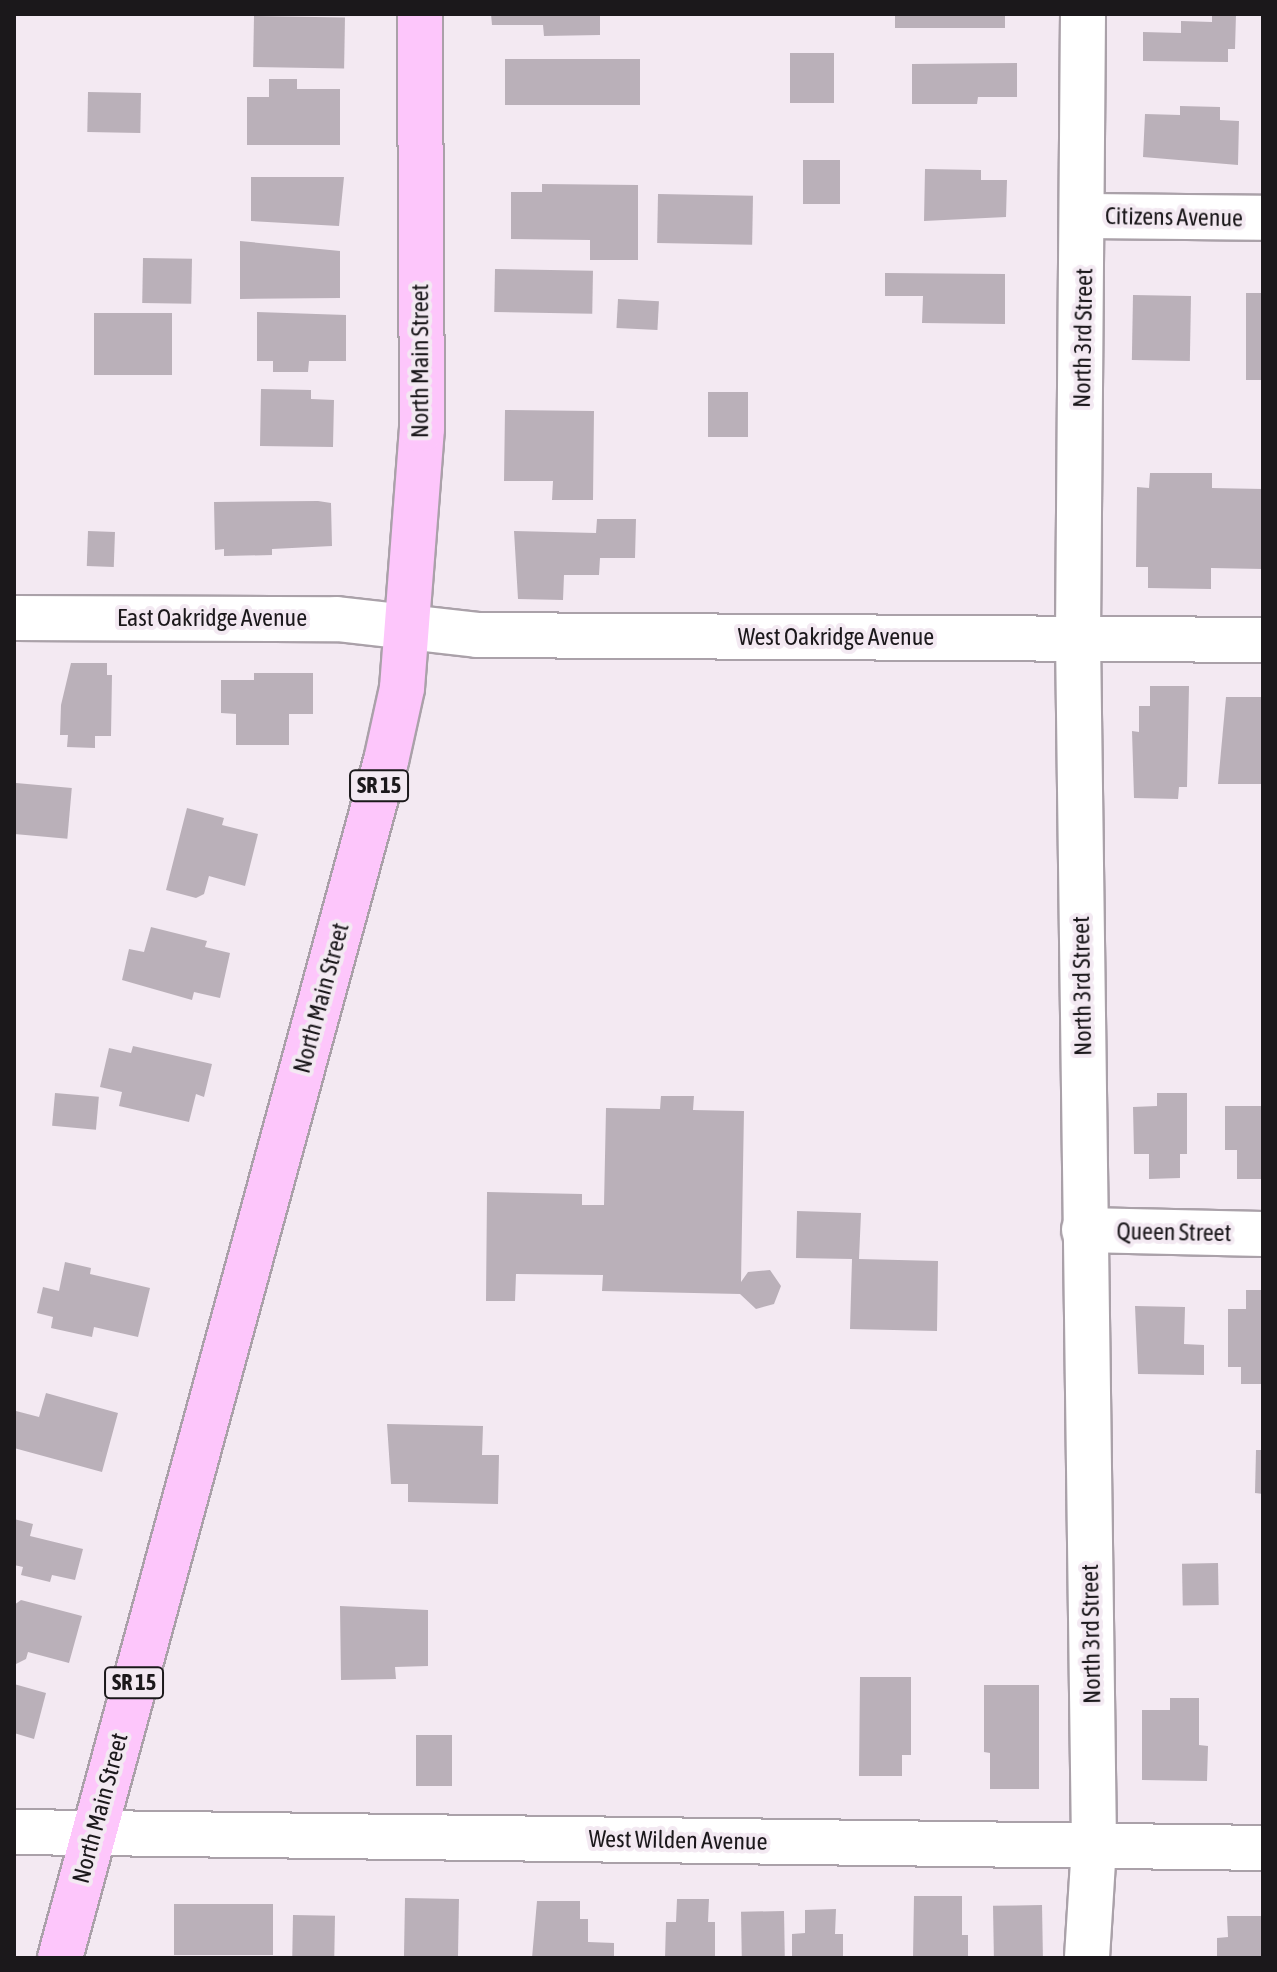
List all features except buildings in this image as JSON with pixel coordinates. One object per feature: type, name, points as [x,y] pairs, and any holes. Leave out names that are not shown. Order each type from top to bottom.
[{"type":"main road","name":"North Main Street","points":[[60,1958],[386,761],[410,626],[422,429],[420,14]]},
{"type":"street","name":"North 3rd Street","points":[[1083,14],[1085,216],[1078,638],[1094,1846],[1087,1958]]},
{"type":"street","name":"Citizens Avenue","points":[[1085,216],[1263,218]]},
{"type":"street","name":"East Oakridge Avenue","points":[[14,618],[337,619],[410,626]]},
{"type":"street","name":"West Oakridge Avenue","points":[[410,626],[477,635],[1263,640]]},
{"type":"street","name":"Queen Street","points":[[1084,1230],[1263,1234]]},
{"type":"street","name":"West Wilden Avenue","points":[[14,1832],[1263,1848]]}]
